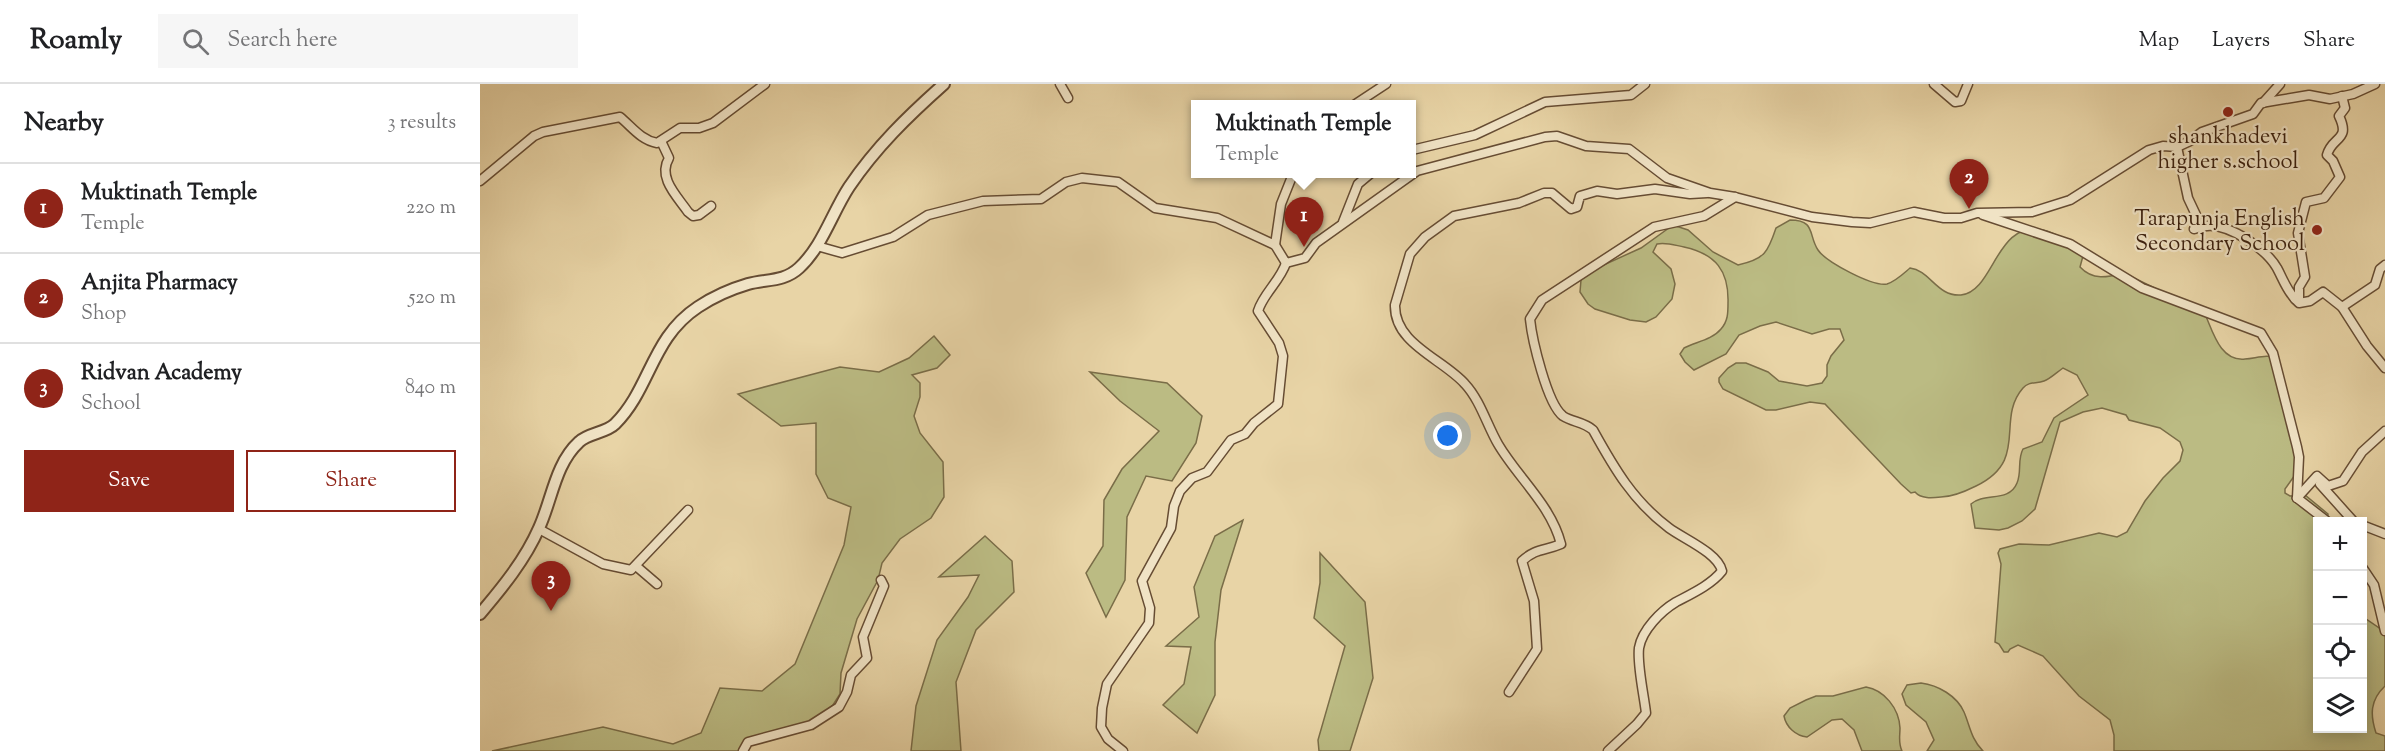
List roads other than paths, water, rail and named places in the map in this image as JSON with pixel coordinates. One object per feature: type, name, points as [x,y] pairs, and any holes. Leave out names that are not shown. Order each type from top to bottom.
[{"type":"street","points":[[480,182],[534,136],[543,132],[620,117],[648,141],[661,141],[680,128],[699,128],[713,123],[765,84]]},
{"type":"street","points":[[480,614],[518,565],[539,530],[554,483],[566,459],[579,441],[614,425],[640,390],[649,368],[676,326],[699,306],[718,296],[747,285],[777,280],[792,273],[802,264],[817,246],[848,190],[874,153],[897,126],[944,84]]},
{"type":"street","points":[[1060,84],[1068,98]]},
{"type":"street","points":[[1362,100],[1386,84]]},
{"type":"street","points":[[1416,149],[1475,135],[1545,102],[1631,95],[1645,84]]},
{"type":"street","points":[[1934,84],[1955,102],[1961,101],[1968,84]]},
{"type":"street","points":[[1509,692],[1537,649],[1534,601],[1522,561],[1533,551],[1549,549],[1561,544],[1557,526],[1541,501],[1512,467],[1466,384],[1410,340],[1395,314],[1395,305],[1410,254],[1425,237],[1454,216],[1519,203],[1544,193],[1552,193],[1571,209],[1577,207],[1580,196],[1597,192],[1617,194],[1655,189],[1690,194],[1710,193],[1735,196],[1812,218],[1870,223],[1914,212],[1944,218],[1961,218],[1977,213],[2032,212],[2070,200],[2149,150],[2163,146],[2176,147],[2202,132],[2253,114],[2280,84]]},
{"type":"street","points":[[2263,103],[2309,95],[2330,99],[2375,84]]},
{"type":"street","points":[[2295,299],[2299,298],[2299,287],[2305,277],[2298,233],[2306,202],[2319,201],[2324,198],[2340,177],[2327,154],[2328,149],[2343,136],[2344,131],[2339,116],[2345,108],[2342,96]]},
{"type":"street","points":[[1416,172],[1545,137],[1557,136],[1586,146],[1629,149],[1667,178],[1710,193]]},
{"type":"street","points":[[661,141],[669,158],[665,163],[668,183],[688,212],[693,216],[699,215],[711,206]]},
{"type":"street","points":[[2176,147],[2187,198],[2196,215],[2197,222],[2194,229],[2206,225],[2217,227],[2257,245],[2277,268],[2284,287],[2299,303],[2310,302],[2323,292],[2342,307],[2385,368]]},
{"type":"street","points":[[817,246],[842,253],[893,237],[928,215],[983,201],[1041,199],[1066,182],[1082,178],[1118,182],[1155,208],[1217,218],[1275,245],[1286,263],[1282,276],[1260,304],[1258,311],[1279,343],[1283,356],[1278,404],[1254,423],[1245,434],[1231,440],[1206,472],[1192,478],[1180,490],[1174,506],[1171,528],[1142,581],[1150,608],[1149,623],[1107,684],[1101,728],[1108,739],[1123,751]]},
{"type":"street","points":[[1275,245],[1281,204],[1291,178]]},
{"type":"street","points":[[1343,223],[1358,184],[1365,178]]},
{"type":"street","points":[[1286,263],[1305,258],[1316,243],[1407,178]]},
{"type":"street","points":[[1608,751],[1638,724],[1646,713],[1639,649],[1643,638],[1655,620],[1668,607],[1718,576],[1722,571],[1720,564],[1668,527],[1632,494],[1617,474],[1593,430],[1563,415],[1553,405],[1547,390],[1530,319],[1542,300],[1654,227],[1704,216],[1735,196]]},
{"type":"street","points":[[1977,213],[2070,244],[2142,288],[2261,333],[2273,353],[2297,447],[2299,457],[2297,498]]},
{"type":"street","points":[[2342,307],[2374,285],[2380,269],[2385,265]]},
{"type":"street","points":[[2317,476],[2328,486],[2343,481],[2362,452],[2385,431]]},
{"type":"street","points":[[2297,498],[2317,476]]},
{"type":"street","points":[[2317,476],[2331,497],[2349,517]]},
{"type":"street","points":[[2297,498],[2322,517]]},
{"type":"street","points":[[539,530],[603,564],[631,570],[688,510]]},
{"type":"street","points":[[2367,527],[2385,534]]},
{"type":"street","points":[[636,566],[657,584]]},
{"type":"street","points":[[2365,571],[2374,585],[2385,631]]},
{"type":"street","points":[[743,751],[748,742],[811,725],[839,707],[852,675],[867,658],[863,638],[884,586],[881,580]]},
{"type":"place","name":"shankhadevi higher s.school","points":[[2228,112]]},
{"type":"place","name":"Anjita Pharmacy","points":[[1969,209]]},
{"type":"place","name":"Tarapunja English Secondary School","points":[[2317,230]]},
{"type":"place","name":"Muktinath Temple","points":[[1304,247]]},
{"type":"place","name":"Ridvan Academy","points":[[551,611]]}]
